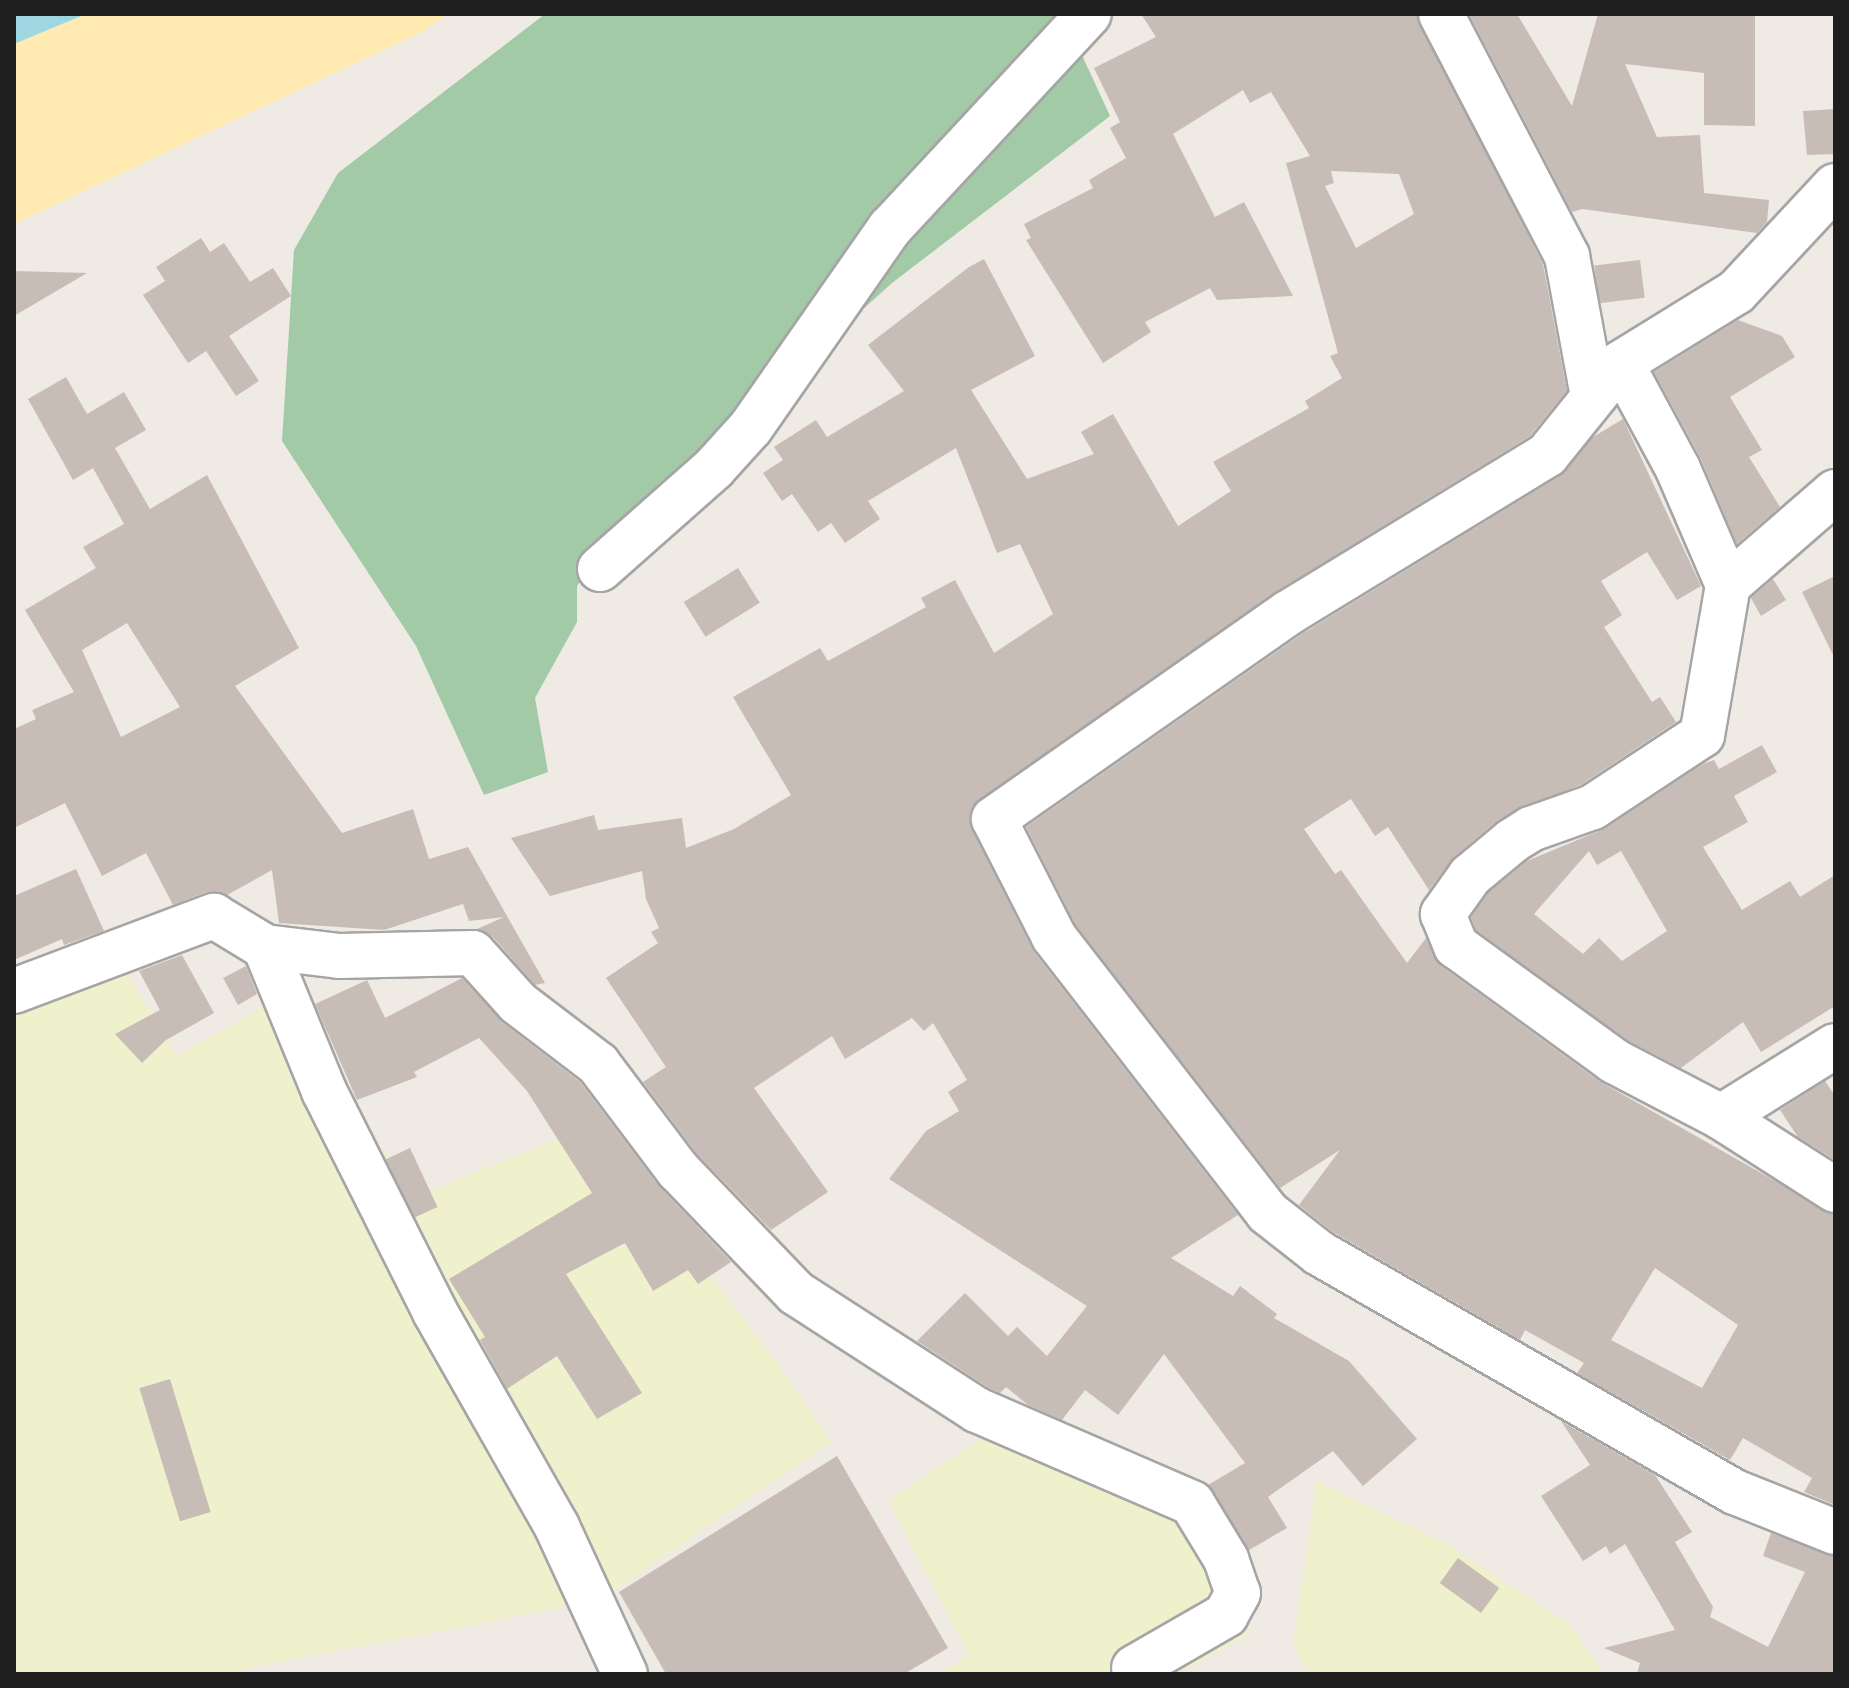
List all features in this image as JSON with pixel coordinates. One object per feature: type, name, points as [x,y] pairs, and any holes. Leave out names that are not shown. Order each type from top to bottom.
[{"type":"street","points":[[600,569],[733,448],[890,228],[1089,14]]},
{"type":"street","points":[[1441,14],[1567,256],[1593,396]]},
{"type":"street","points":[[1835,186],[1736,292],[1621,363],[1547,455],[1288,613],[994,819],[1054,937],[1268,1213],[1319,1253],[1735,1492],[1835,1532]]},
{"type":"street","points":[[1621,363],[1678,469],[1728,585],[1702,735],[1593,807],[1531,829],[1512,841],[1470,876],[1443,914],[1456,946],[1614,1061],[1721,1117],[1835,1190]]},
{"type":"street","points":[[1728,585],[1835,492]]},
{"type":"street","points":[[14,991],[214,916],[265,947],[339,956],[473,953],[518,1003],[598,1064],[678,1170],[796,1293],[977,1410],[1192,1503],[1226,1559],[1238,1593],[1226,1615],[1131,1672]]},
{"type":"street","points":[[265,947],[324,1091],[435,1312],[557,1527],[625,1674]]},
{"type":"street","points":[[1721,1117],[1835,1046]]},
{"type":"green space","points":[[545,14],[1079,14],[1069,27],[1110,116],[892,283],[604,543],[577,586],[577,622],[535,698],[548,772],[484,795],[416,646],[282,441],[294,250],[338,173]]},
{"type":"green space","points":[[118,958],[177,1056],[272,1001],[418,1196],[594,1124],[770,1353],[832,1442],[600,1600],[243,1669],[244,1674],[14,1674],[14,996]]},
{"type":"green space","points":[[1004,1423],[1189,1513],[1251,1633],[1178,1674],[938,1674],[969,1655],[888,1501]]},
{"type":"green space","points":[[1317,1481],[1447,1544],[1569,1624],[1605,1674],[1310,1674],[1293,1646]]},
{"type":"sand","points":[[87,14],[447,14],[426,30],[14,224],[14,44]]},
{"type":"water","points":[[14,14],[86,14],[14,44]]},
{"type":"building","points":[[1141,14],[1416,14],[1543,264],[1567,391],[1530,436],[1274,593],[972,808],[972,830],[1034,952],[1238,1215],[1171,1258],[1233,1296],[1240,1286],[1277,1314],[1274,1318],[1349,1361],[1417,1439],[1363,1486],[1333,1451],[1268,1497],[1287,1528],[1249,1550],[1208,1485],[1245,1463],[1164,1354],[1118,1415],[1085,1390],[1062,1420],[1028,1405],[1006,1387],[1000,1393],[989,1388],[917,1341],[965,1293],[1008,1336],[1017,1327],[1047,1356],[1087,1306],[889,1179],[926,1131],[959,1111],[948,1092],[967,1080],[933,1023],[924,1031],[912,1018],[845,1059],[832,1036],[754,1088],[828,1192],[771,1230],[697,1154],[643,1082],[666,1067],[606,978],[658,943],[651,932],[659,928],[646,899],[642,871],[550,896],[511,838],[594,815],[598,830],[682,818],[686,848],[734,829],[791,795],[733,697],[820,648],[828,661],[926,607],[921,598],[955,580],[994,653],[1053,614],[1020,544],[997,553],[956,448],[868,501],[880,519],[845,543],[831,523],[818,532],[792,494],[782,501],[763,473],[783,460],[774,447],[816,420],[827,437],[904,391],[868,345],[969,267],[984,259],[1035,356],[971,390],[1027,479],[1094,454],[1081,432],[1113,414],[1178,526],[1231,491],[1213,462],[1309,408],[1305,401],[1342,378],[1330,356],[1338,353],[1286,163],[1310,156],[1271,92],[1250,103],[1243,90],[1173,134],[1215,217],[1244,202],[1293,296],[1217,300],[1210,288],[1145,322],[1151,332],[1103,363],[1026,240],[1031,238],[1024,224],[1093,188],[1089,180],[1126,158],[1110,128],[1120,122],[1094,68],[1156,37]],"holes":[[[1331,171],[1399,174],[1414,214],[1356,248],[1325,186],[1334,183]]]},
{"type":"building","points":[[1469,14],[1517,14],[1572,106],[1598,14],[1755,14],[1755,126],[1704,125],[1704,73],[1625,64],[1657,137],[1700,135],[1704,193],[1769,200],[1767,222],[1757,233],[1582,209],[1572,212]]},
{"type":"building","points":[[1835,109],[1835,154],[1807,155],[1803,111]]},
{"type":"building","points":[[201,238],[210,252],[224,243],[250,282],[273,268],[291,296],[229,336],[259,381],[236,396],[206,351],[188,363],[143,295],[165,281],[156,267]]},
{"type":"building","points":[[1640,260],[1645,298],[1599,303],[1594,266]]},
{"type":"building","points":[[14,271],[87,273],[14,316]]},
{"type":"building","points":[[1738,320],[1782,336],[1795,357],[1730,397],[1762,450],[1749,457],[1780,507],[1737,544],[1700,457],[1654,372]]},
{"type":"building","points":[[66,377],[87,414],[124,392],[146,430],[115,448],[150,509],[207,475],[299,648],[235,686],[342,833],[413,809],[429,859],[468,847],[545,983],[535,985],[492,936],[477,929],[504,917],[469,921],[463,904],[384,930],[279,923],[272,870],[227,895],[206,892],[173,905],[146,853],[102,876],[65,803],[14,828],[14,729],[36,719],[32,710],[74,692],[25,610],[96,568],[83,547],[124,524],[93,468],[73,480],[28,399]],"holes":[[[127,623],[180,707],[121,737],[82,650]]]},
{"type":"building","points":[[1623,419],[1701,586],[1677,600],[1647,552],[1601,581],[1622,615],[1604,627],[1652,702],[1660,697],[1676,722],[1582,784],[1498,820],[1454,857],[1429,890],[1388,827],[1375,836],[1351,799],[1304,829],[1335,874],[1341,870],[1407,963],[1426,938],[1441,966],[1599,1081],[1835,1215],[1835,1505],[1804,1492],[1812,1478],[1743,1438],[1730,1460],[1577,1373],[1584,1363],[1525,1330],[1520,1340],[1333,1232],[1299,1205],[1340,1150],[1280,1188],[1075,924],[1026,827],[1302,634],[1560,476],[1593,437]],"holes":[[[1655,1268],[1738,1325],[1702,1388],[1611,1340]]]},
{"type":"building","points":[[738,568],[760,603],[705,637],[684,602]]},
{"type":"building","points":[[1835,576],[1835,659],[1802,592]]},
{"type":"building","points":[[1773,579],[1786,600],[1761,616],[1751,598]]},
{"type":"building","points":[[1762,745],[1777,772],[1734,796],[1748,822],[1703,847],[1742,910],[1790,881],[1800,897],[1835,875],[1835,1006],[1761,1052],[1743,1022],[1681,1068],[1627,1040],[1476,930],[1471,917],[1488,893],[1527,861],[1606,828],[1703,764],[1714,760],[1719,769]],"holes":[[[1589,851],[1597,865],[1621,851],[1667,931],[1622,961],[1599,938],[1583,954],[1534,914]]]},
{"type":"building","points":[[76,869],[104,931],[64,945],[62,939],[14,960],[14,896]]},
{"type":"building","points":[[182,955],[214,1013],[166,1040],[142,1063],[115,1034],[160,1010],[139,971]]},
{"type":"building","points":[[246,966],[257,994],[238,1005],[223,978]]},
{"type":"building","points":[[462,978],[503,1023],[580,1082],[658,1185],[731,1262],[698,1284],[688,1270],[653,1291],[625,1243],[566,1274],[642,1393],[597,1419],[557,1356],[507,1389],[480,1340],[485,1337],[449,1279],[592,1193],[527,1091],[479,1038],[414,1072],[417,1077],[357,1100],[315,1004],[367,980],[385,1018]]},
{"type":"building","points":[[1825,1081],[1835,1096],[1835,1160],[1798,1137],[1780,1110]]},
{"type":"building","points":[[410,1148],[437,1207],[413,1218],[386,1159]]},
{"type":"building","points":[[170,1379],[211,1512],[180,1521],[139,1388]]},
{"type":"building","points":[[1561,1421],[1655,1475],[1692,1532],[1675,1542],[1713,1607],[1710,1617],[1768,1647],[1805,1572],[1763,1556],[1771,1533],[1835,1556],[1835,1674],[1637,1674],[1640,1663],[1604,1648],[1675,1630],[1625,1544],[1610,1554],[1606,1546],[1583,1561],[1541,1496],[1590,1465]]},
{"type":"building","points":[[837,1456],[948,1648],[904,1674],[666,1674],[619,1592]]},
{"type":"building","points":[[1458,1558],[1499,1588],[1481,1613],[1440,1583]]}]
